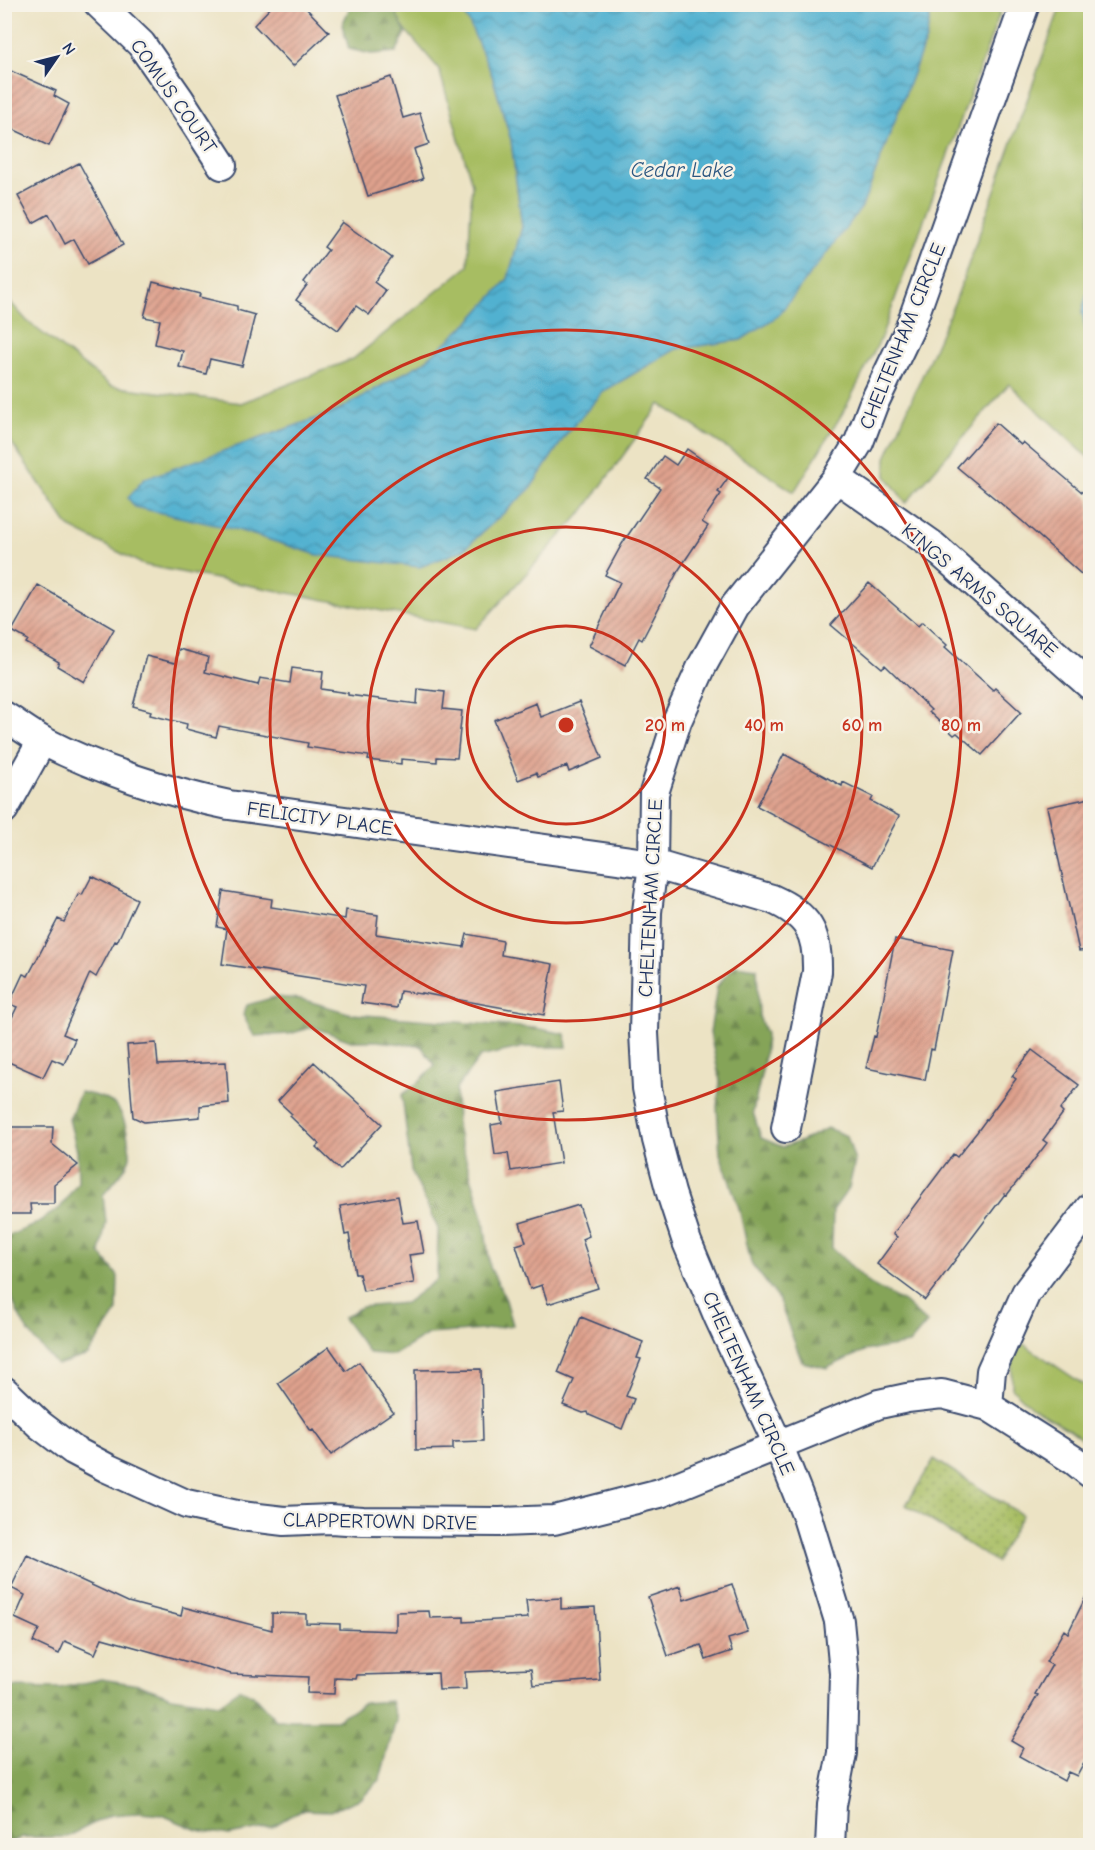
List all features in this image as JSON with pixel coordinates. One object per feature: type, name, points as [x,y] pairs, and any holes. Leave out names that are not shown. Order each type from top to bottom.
[{"type":"street","name":"COMUS COURT","points":[[99,4],[141,44],[222,165]]},
{"type":"street","name":"CHELTENHAM CIRCLE","points":[[830,1845],[832,1805],[842,1753],[844,1673],[838,1621],[807,1517],[778,1444],[687,1242],[657,1140],[647,1088],[644,1033],[647,912],[652,864],[654,793],[676,721],[702,666],[735,606],[837,478],[860,442],[873,405],[909,330],[1025,4]]},
{"type":"street","name":"KINGS ARMS SQUARE","points":[[837,478],[931,544],[1090,685]]},
{"type":"street","name":"FELICITY PLACE","points":[[4,716],[42,741],[99,765],[188,797],[229,805],[652,864],[772,899],[800,914],[815,939],[818,954],[817,972],[786,1128]]},
{"type":"street","points":[[4,808],[42,741]]},
{"type":"street","points":[[988,1406],[991,1371],[1026,1293],[1090,1208]]},
{"type":"street","name":"CLAPPERTOWN DRIVE","points":[[4,1391],[40,1425],[73,1450],[107,1468],[186,1504],[241,1516],[284,1521],[330,1519],[500,1522],[554,1520],[660,1493],[879,1404],[942,1394],[988,1406],[1090,1473]]},
{"type":"green space","points":[[351,5],[392,5],[406,33],[396,52],[371,54],[349,49],[342,25]]},
{"type":"green space","points":[[384,5],[458,5],[469,22],[492,75],[511,140],[522,227],[508,279],[472,319],[424,362],[337,411],[223,451],[238,530],[318,555],[463,550],[530,489],[567,433],[604,391],[676,349],[741,340],[862,207],[926,39],[932,5],[1003,5],[880,340],[844,411],[794,492],[660,404],[584,510],[476,629],[144,565],[69,527],[5,433],[4,295],[28,322],[111,386],[241,403],[353,359],[468,266],[472,184],[439,69]]},
{"type":"green space","points":[[1061,5],[1090,5],[1090,285],[1082,311],[1090,348],[1090,459],[1009,384],[906,503],[886,476],[886,458],[956,299]]},
{"type":"green space","points":[[735,965],[757,968],[759,1016],[766,1034],[764,1062],[753,1112],[761,1138],[783,1147],[802,1141],[827,1128],[847,1136],[855,1161],[849,1188],[833,1210],[832,1248],[870,1284],[904,1302],[927,1323],[909,1344],[864,1351],[827,1368],[802,1362],[778,1298],[751,1263],[739,1208],[720,1154],[717,1107],[720,1081],[710,1033],[717,986]]},
{"type":"green space","points":[[275,997],[301,999],[352,1014],[535,1028],[565,1034],[567,1047],[524,1047],[480,1057],[456,1089],[457,1128],[484,1221],[490,1267],[506,1300],[513,1325],[483,1330],[428,1334],[394,1355],[369,1353],[343,1318],[361,1307],[405,1303],[437,1279],[438,1229],[411,1170],[402,1095],[418,1083],[435,1065],[421,1046],[377,1041],[351,1041],[313,1027],[289,1034],[254,1036],[243,1015],[247,1005]]},
{"type":"green space","points":[[80,1092],[108,1100],[119,1110],[126,1127],[129,1161],[103,1195],[106,1222],[100,1253],[118,1276],[117,1312],[88,1355],[57,1365],[31,1335],[14,1305],[5,1258],[8,1236],[32,1226],[60,1208],[78,1182],[77,1151],[69,1119]]},
{"type":"green space","points":[[1019,1341],[1090,1389],[1090,1445],[1069,1429],[1032,1408],[1012,1388],[1012,1366]]},
{"type":"green space","points":[[934,1459],[1022,1515],[996,1562],[906,1505]]},
{"type":"green space","points":[[101,1679],[139,1685],[172,1697],[219,1704],[239,1689],[253,1695],[276,1720],[336,1720],[364,1703],[391,1701],[396,1720],[380,1779],[362,1798],[331,1811],[300,1810],[272,1827],[229,1835],[197,1830],[162,1815],[140,1813],[110,1815],[67,1837],[22,1837],[5,1845],[5,1681],[12,1687],[60,1688]]},
{"type":"water","name":"Cedar Lake","points":[[458,5],[932,5],[926,39],[862,207],[778,316],[741,340],[676,349],[604,391],[567,433],[530,489],[463,550],[420,567],[318,555],[238,530],[135,507],[128,498],[144,479],[337,411],[424,362],[472,319],[508,279],[522,227],[511,140],[492,75],[469,22]]},
{"type":"water","points":[[1090,285],[1090,348],[1082,311]]},
{"type":"building","points":[[274,4],[302,4],[329,32],[293,66],[254,25]]},
{"type":"building","points":[[4,68],[56,91],[54,96],[69,104],[49,146],[4,125]]},
{"type":"building","points":[[391,77],[403,118],[420,113],[429,144],[414,149],[423,179],[368,196],[335,95]]},
{"type":"building","points":[[79,163],[123,245],[88,264],[74,239],[65,244],[49,214],[33,223],[18,196]]},
{"type":"building","points":[[342,222],[392,258],[374,282],[386,291],[369,315],[356,306],[338,330],[296,300],[307,285],[304,282],[328,250],[324,247]]},
{"type":"building","points":[[153,282],[200,294],[199,297],[237,306],[237,310],[255,315],[242,366],[210,359],[206,374],[179,367],[183,351],[155,344],[160,320],[144,317]]},
{"type":"building","points":[[996,423],[1021,445],[1023,442],[1090,499],[1090,582],[957,467]]},
{"type":"building","points":[[687,449],[728,478],[718,492],[721,494],[702,522],[708,526],[678,571],[642,640],[639,638],[625,665],[589,646],[620,582],[605,575],[622,544],[660,488],[647,479],[663,456],[676,465]]},
{"type":"building","points":[[869,583],[918,626],[922,622],[947,645],[945,647],[1021,712],[982,755],[957,733],[954,735],[929,712],[931,710],[885,665],[882,668],[831,625]]},
{"type":"building","points":[[38,585],[114,629],[84,682],[57,666],[59,662],[26,643],[28,640],[12,631]]},
{"type":"building","points":[[179,649],[208,657],[205,672],[258,685],[260,678],[290,683],[292,668],[323,672],[321,689],[348,693],[348,695],[417,704],[418,689],[445,692],[443,709],[462,711],[457,758],[437,757],[437,762],[401,759],[401,764],[368,760],[369,756],[307,747],[308,743],[219,726],[216,737],[186,729],[187,724],[150,715],[151,711],[133,706],[146,656],[175,663]]},
{"type":"building","points":[[579,702],[602,758],[569,772],[567,766],[538,777],[536,773],[518,780],[494,720],[536,703],[541,717]]},
{"type":"building","points":[[784,754],[842,786],[843,782],[873,797],[871,801],[899,816],[872,867],[757,806]]},
{"type":"building","points":[[1090,798],[1090,950],[1079,951],[1047,807]]},
{"type":"building","points":[[92,876],[137,899],[117,942],[115,941],[96,977],[90,973],[63,1034],[75,1039],[64,1064],[52,1059],[43,1077],[4,1060],[4,1034],[17,1007],[9,1004],[23,974],[28,976],[58,919],[64,922],[79,893],[82,895]]},
{"type":"building","points":[[223,891],[272,899],[271,907],[345,919],[346,910],[378,915],[376,934],[464,947],[467,934],[503,941],[501,955],[553,964],[544,1015],[400,991],[397,1008],[361,1003],[364,986],[222,964],[227,929],[217,927]]},
{"type":"building","points":[[895,939],[953,950],[934,1050],[931,1049],[925,1080],[866,1068],[874,1036],[876,1037]]},
{"type":"building","points":[[156,1043],[158,1065],[226,1062],[229,1103],[200,1106],[200,1117],[144,1122],[133,1117],[127,1045]]},
{"type":"building","points":[[1032,1050],[1079,1085],[1060,1110],[1063,1113],[1043,1140],[1047,1143],[1007,1195],[1005,1194],[925,1300],[877,1264],[897,1237],[893,1234],[953,1154],[957,1157],[977,1132],[1016,1079],[1012,1076]]},
{"type":"building","points":[[314,1062],[382,1124],[340,1170],[316,1147],[319,1144],[278,1101]]},
{"type":"building","points":[[559,1082],[563,1111],[553,1112],[561,1163],[511,1171],[508,1153],[495,1155],[491,1125],[502,1123],[497,1092]]},
{"type":"building","points":[[4,1127],[53,1127],[52,1144],[78,1165],[54,1184],[54,1204],[30,1204],[31,1214],[4,1214]]},
{"type":"building","points":[[398,1196],[403,1223],[418,1221],[424,1253],[409,1255],[414,1283],[363,1291],[359,1274],[355,1274],[349,1234],[345,1235],[340,1206]]},
{"type":"building","points":[[579,1205],[589,1236],[582,1239],[598,1288],[548,1304],[542,1285],[530,1289],[516,1245],[526,1242],[520,1223]]},
{"type":"building","points":[[581,1317],[643,1342],[637,1358],[641,1359],[626,1396],[634,1399],[622,1429],[589,1415],[588,1412],[583,1413],[563,1405],[574,1380],[558,1373]]},
{"type":"building","points":[[329,1347],[346,1371],[359,1362],[393,1412],[331,1455],[313,1430],[311,1431],[278,1383]]},
{"type":"building","points":[[481,1369],[483,1441],[453,1442],[453,1449],[416,1450],[415,1370]]},
{"type":"building","points":[[27,1555],[128,1602],[181,1616],[183,1607],[272,1630],[272,1613],[306,1614],[306,1623],[340,1624],[340,1629],[396,1631],[396,1612],[429,1611],[430,1618],[464,1617],[464,1622],[528,1618],[526,1600],[561,1598],[561,1609],[595,1607],[600,1680],[533,1685],[531,1669],[465,1672],[466,1689],[439,1690],[438,1673],[357,1675],[356,1679],[335,1678],[334,1694],[307,1693],[308,1677],[231,1674],[102,1638],[95,1654],[65,1641],[59,1654],[33,1642],[39,1629],[15,1618],[25,1595],[11,1588]]},
{"type":"building","points":[[732,1584],[748,1633],[728,1639],[732,1651],[706,1660],[701,1645],[668,1656],[648,1597],[680,1586],[684,1600]]},
{"type":"building","points":[[1090,1588],[1090,1752],[1077,1776],[1068,1772],[1064,1781],[1019,1756],[1023,1748],[1011,1741],[1038,1695],[1035,1694],[1052,1665],[1046,1662],[1064,1630],[1068,1633]]}]
